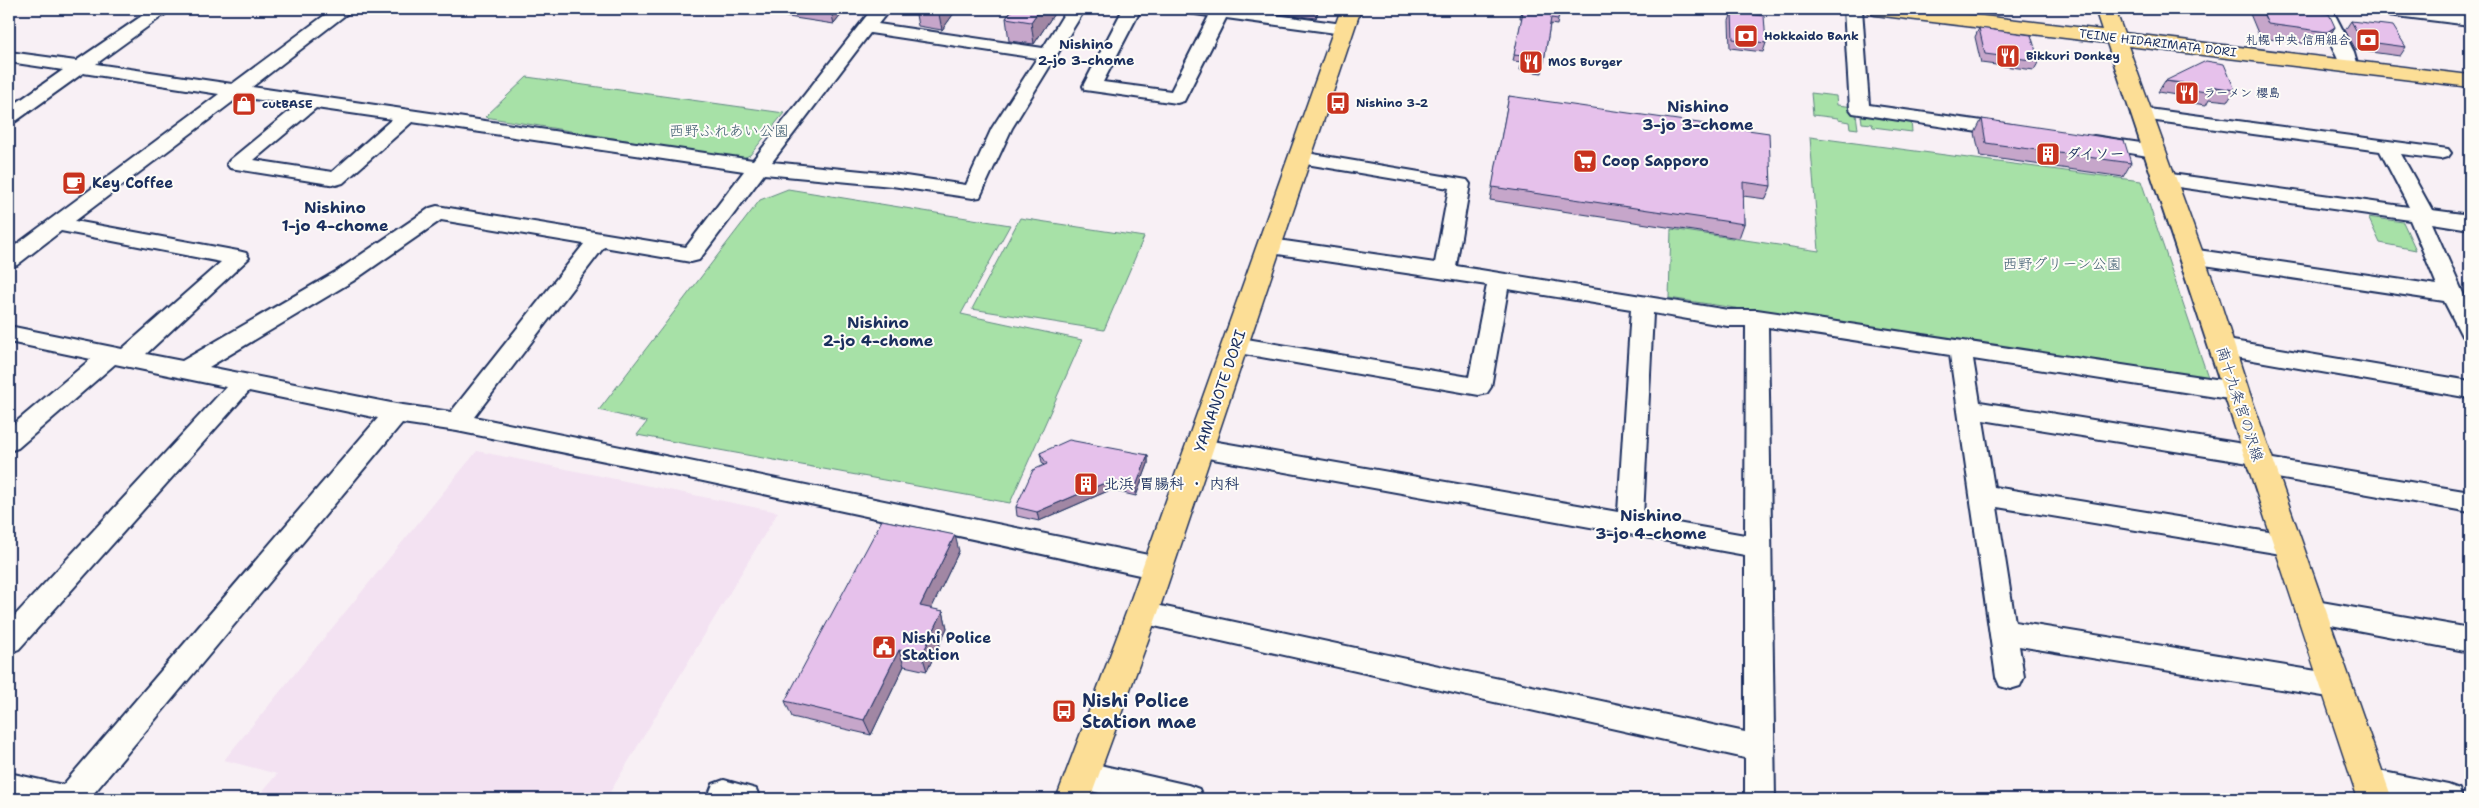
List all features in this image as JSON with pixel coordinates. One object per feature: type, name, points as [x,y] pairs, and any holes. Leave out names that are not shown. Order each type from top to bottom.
[{"type":"main road","name":"TEINE HIDARIMATA DORI","points":[[1875,9],[1944,13],[2114,37],[2470,81]]},
{"type":"main road","name":"南十九条宮の沢線","points":[[2105,9],[2191,256],[2234,391],[2372,791]]},
{"type":"main road","name":"YAMANOTE DORI","points":[[1078,787],[1142,613],[1271,246],[1347,19]]},
{"type":"street","points":[[9,117],[163,9]]},
{"type":"street","points":[[9,259],[344,9]]},
{"type":"street","points":[[186,370],[291,311],[403,238],[437,213],[691,255],[757,166],[881,9]]},
{"type":"street","points":[[9,57],[757,166],[892,180],[973,192],[1002,128],[1076,9]]},
{"type":"street","points":[[1132,9],[1092,86],[1177,97],[1220,12]]},
{"type":"street","points":[[1194,9],[1347,19]]},
{"type":"street","points":[[1853,9],[1860,110],[2027,133]]},
{"type":"street","points":[[2323,9],[2350,66]]},
{"type":"street","points":[[2380,9],[2430,12],[2470,20]]},
{"type":"street","points":[[865,27],[1048,54]]},
{"type":"street","points":[[312,102],[237,164],[336,179],[407,116]]},
{"type":"street","points":[[2141,114],[2440,153]]},
{"type":"street","points":[[2076,140],[2154,151]]},
{"type":"street","points":[[2387,146],[2421,215],[2452,295],[2470,330]]},
{"type":"street","points":[[1301,158],[1460,184],[1444,272]]},
{"type":"street","points":[[2164,179],[2470,222]]},
{"type":"street","points":[[9,442],[119,357],[238,258],[58,224]]},
{"type":"street","points":[[457,422],[598,240]]},
{"type":"street","points":[[1271,246],[1499,280],[1728,318],[1757,318],[2234,391]]},
{"type":"street","points":[[2191,256],[2452,295]]},
{"type":"street","points":[[1235,345],[1480,387],[1499,280]]},
{"type":"street","points":[[1630,525],[1642,305]]},
{"type":"street","points":[[1757,318],[1760,799]]},
{"type":"street","points":[[9,334],[396,413],[457,422],[1158,568]]},
{"type":"street","points":[[2221,347],[2470,390]]},
{"type":"street","points":[[1960,348],[2010,678]]},
{"type":"street","points":[[9,642],[244,382]]},
{"type":"street","points":[[1969,409],[2258,460],[2470,502]]},
{"type":"street","points":[[70,799],[396,413]]},
{"type":"street","points":[[1200,448],[1757,548]]},
{"type":"street","points":[[1982,494],[2287,545]]},
{"type":"street","points":[[2310,611],[2470,640]]},
{"type":"street","points":[[1142,613],[1760,748]]},
{"type":"street","points":[[2003,632],[2335,686]]},
{"type":"street","points":[[1078,787],[1188,799]]},
{"type":"street","points":[[9,788],[64,799]]},
{"type":"street","points":[[2372,791],[2448,799]]},
{"type":"street","points":[[722,799],[724,794],[745,799]]},
{"type":"shaded area","points":[[477,451],[778,512],[606,799],[256,799],[277,774],[224,760]]},
{"type":"green space","name":"西野ふれあい公園","points":[[527,77],[784,113],[750,155],[741,159],[485,117]]},
{"type":"green space","points":[[1811,93],[1836,96],[1837,105],[1855,107],[1858,129],[1850,128],[1849,122],[1838,120],[1838,118],[1813,115]]},
{"type":"green space","points":[[1861,115],[1911,121],[1912,132],[1873,127],[1872,124],[1862,123]]},
{"type":"green space","name":"西野グリーン公園","points":[[1810,137],[2141,181],[2209,380],[1669,298],[1671,229],[1819,251]]},
{"type":"green space","points":[[788,189],[1010,225],[961,314],[1082,340],[1010,503],[637,435],[647,422],[599,410],[760,200]]},
{"type":"green space","points":[[2368,217],[2403,222],[2416,250],[2380,243]]},
{"type":"green space","points":[[1020,218],[1144,237],[1104,330],[972,309]]},
{"type":"building","points":[[817,9],[833,9],[831,11]]},
{"type":"building","points":[[1013,9],[1040,9],[1031,22],[1006,18]]},
{"type":"building","points":[[1521,9],[1560,9],[1558,19],[1551,18],[1543,67],[1521,64],[1523,56],[1514,55],[1523,12],[1521,12]]},
{"type":"building","points":[[2261,9],[2317,9],[2319,12],[2329,14],[2335,27],[2327,32],[2268,24]]},
{"type":"building","points":[[1732,12],[1764,16],[1766,43],[1733,39]]},
{"type":"building","points":[[2351,21],[2393,26],[2406,47],[2362,41]]},
{"type":"building","points":[[1979,28],[2031,35],[2039,61],[1985,54]]},
{"type":"building","points":[[2206,61],[2224,64],[2235,90],[2210,86],[2213,93],[2186,89],[2183,83],[2165,81]]},
{"type":"building","name":"Coop Sapporo","points":[[1509,96],[1769,133],[1771,186],[1743,182],[1744,224],[1492,187]]},
{"type":"building","points":[[1982,119],[2124,140],[2131,163],[1986,143]]},
{"type":"building","name":"北浜 胃腸科 ・ 内科","points":[[1069,440],[1148,455],[1136,486],[1109,481],[1037,512],[1016,507],[1033,470],[1047,464],[1040,453]]},
{"type":"building","name":"Nishi Police Station","points":[[882,520],[955,535],[920,606],[943,611],[922,655],[899,650],[864,720],[785,701]]},
{"type":"place","name":"Hokkaido Bank","points":[[1746,36]]},
{"type":"place","name":"札幌 中央 信用組合","points":[[2368,40]]},
{"type":"place","name":"Bikkuri Donkey","points":[[2008,56]]},
{"type":"place","name":"MOS Burger","points":[[1531,62]]},
{"type":"place","name":"ラーメン 櫻島","points":[[2187,93]]},
{"type":"place","name":"Nishino 3-2","points":[[1338,103]]},
{"type":"place","name":"cutBASE","points":[[244,104]]},
{"type":"place","name":"ダイソー","points":[[2048,154]]},
{"type":"place","name":"Coop Sapporo","points":[[1585,161]]},
{"type":"place","name":"Key Coffee","points":[[74,183]]},
{"type":"place","name":"北浜 胃腸科 ・ 内科","points":[[1086,484]]},
{"type":"place","name":"Nishi Police Station","points":[[884,647]]},
{"type":"place","name":"Nishi Police Station mae","points":[[1064,711]]},
{"type":"district","name":"Nishino 2-jo 3-chome","points":[[1086,52]]},
{"type":"district","name":"Nishino 3-jo 3-chome","points":[[1698,115]]},
{"type":"district","name":"Nishino 1-jo 4-chome","points":[[335,216]]},
{"type":"district","name":"Nishino 2-jo 4-chome","points":[[878,331]]},
{"type":"district","name":"Nishino 3-jo 4-chome","points":[[1651,524]]}]
